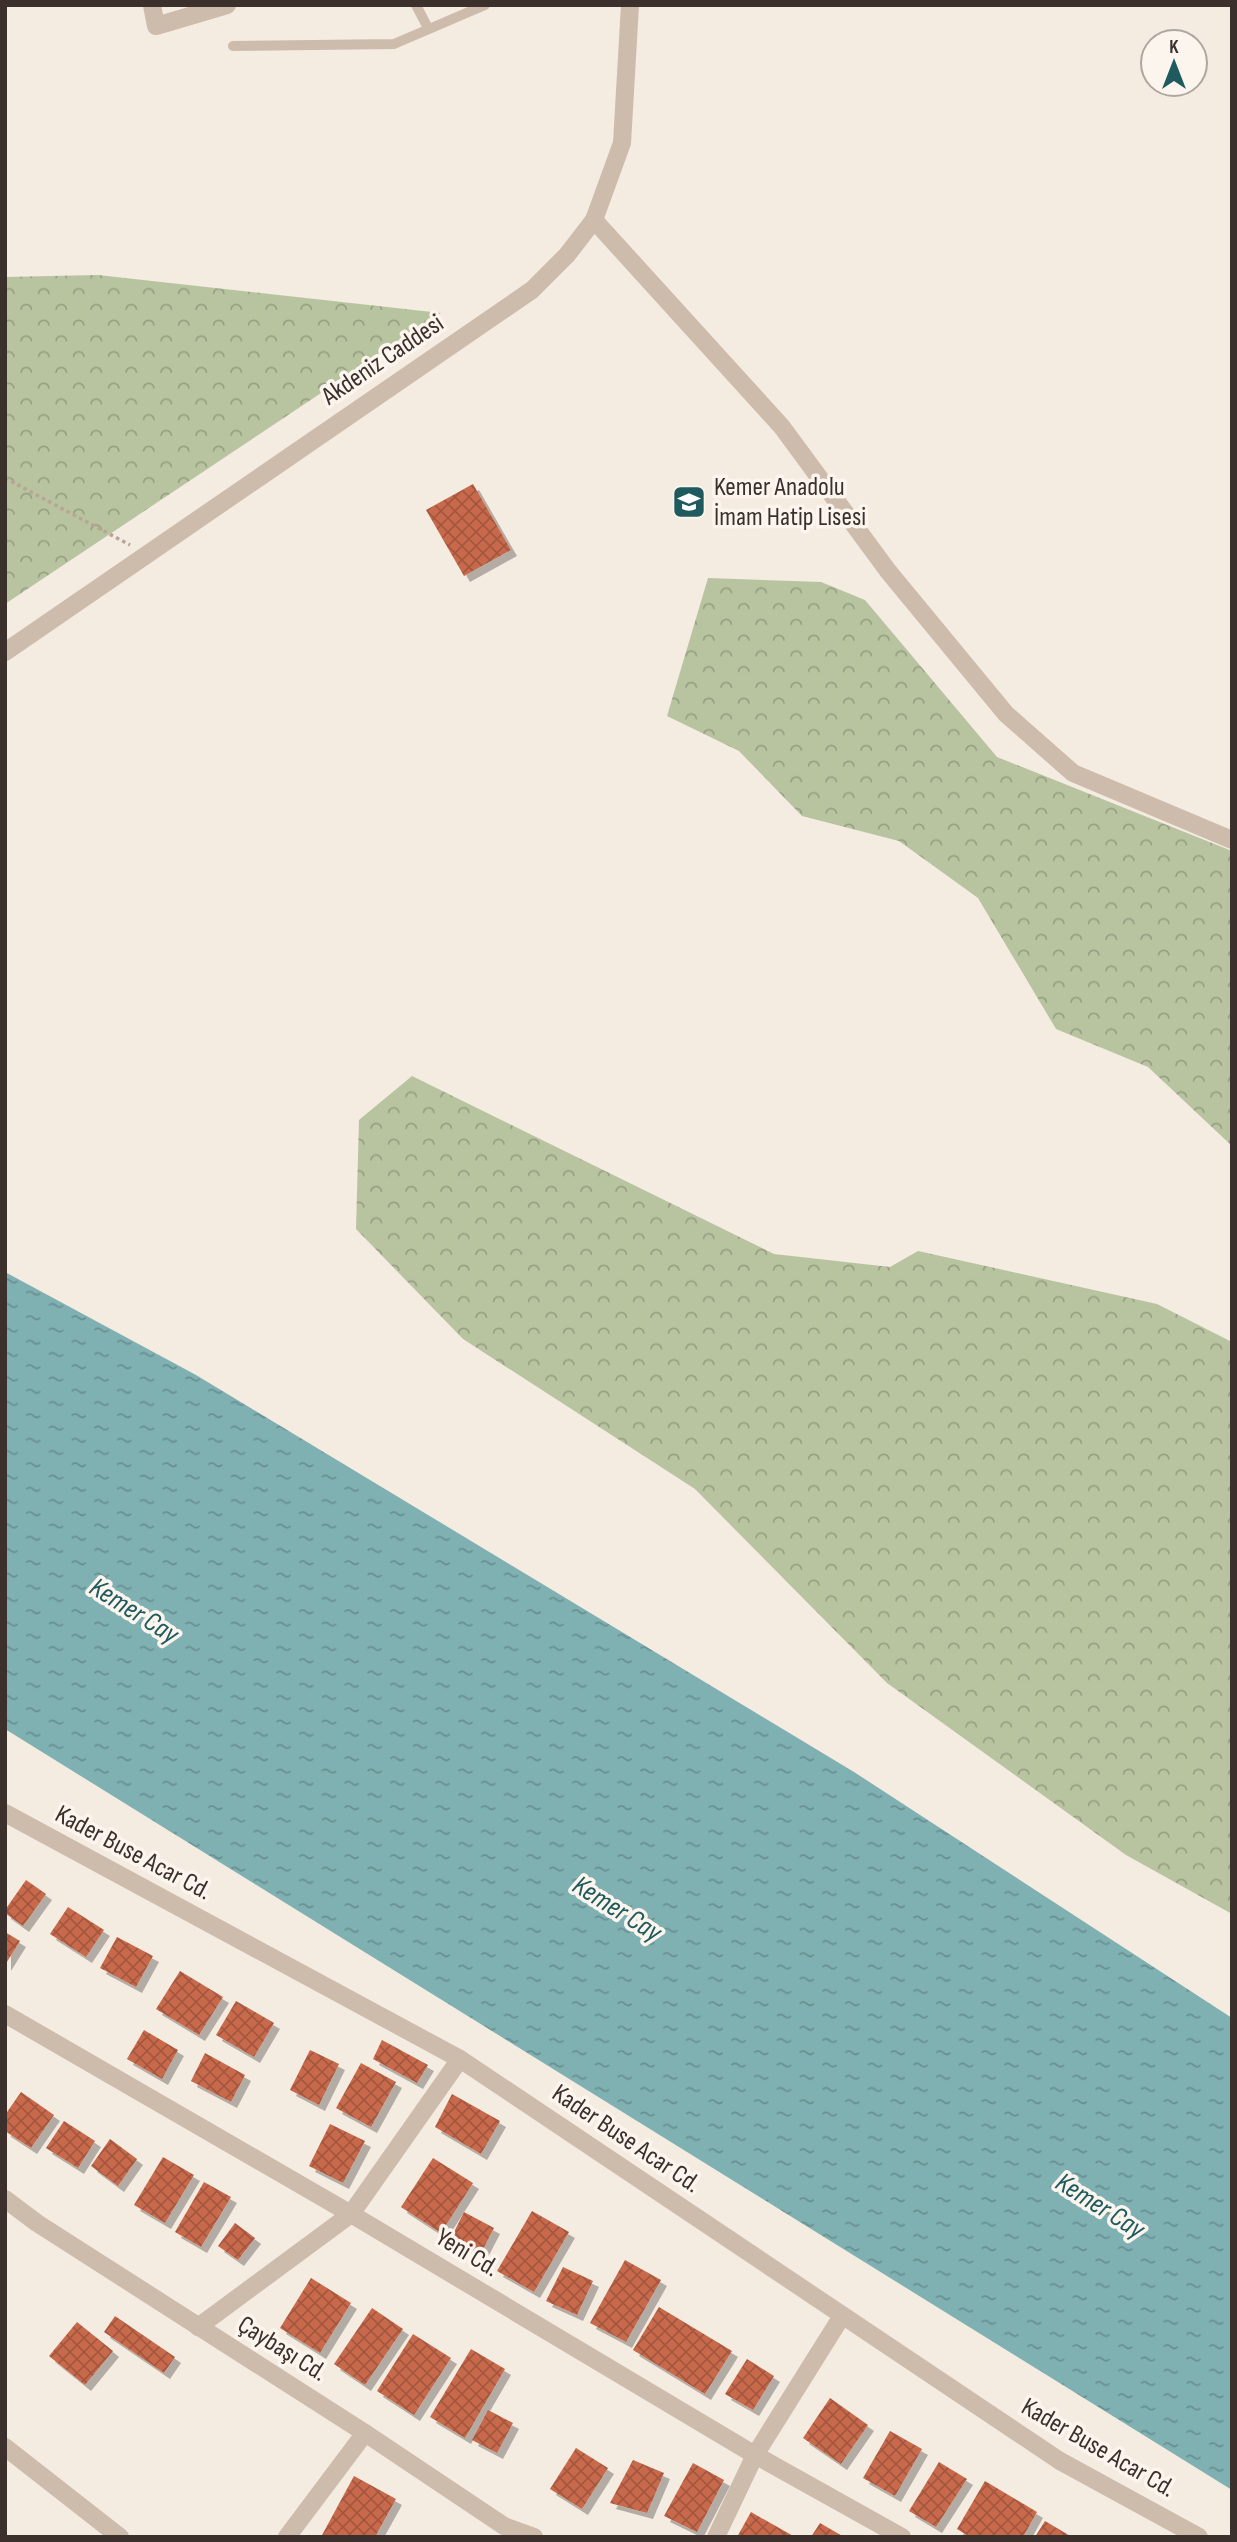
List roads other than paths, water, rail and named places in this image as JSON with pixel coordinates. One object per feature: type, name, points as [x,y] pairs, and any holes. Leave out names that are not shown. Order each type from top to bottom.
[{"type":"street","points":[[152,5],[156,26],[228,5]]},
{"type":"street","name":"Akdeniz Caddesi","points":[[5,652],[532,290],[567,255],[594,220],[622,143],[630,5]]},
{"type":"street","points":[[594,220],[782,426],[888,571],[1006,715],[1073,773],[1232,840]]},
{"type":"street","name":"Kader Buse Acar Cd.","points":[[6,1817],[460,2059],[1060,2461],[1199,2537]]},
{"type":"street","name":"Yeni Cd.","points":[[5,2014],[351,2214],[755,2455],[902,2537]]},
{"type":"street","points":[[198,2327],[351,2214],[460,2059]]},
{"type":"street","name":"Çaybaşı Cd.","points":[[5,2199],[37,2223],[365,2433],[504,2526],[534,2537]]},
{"type":"street","points":[[716,2537],[755,2455],[842,2316]]},
{"type":"street","points":[[287,2537],[365,2433]]},
{"type":"street","points":[[5,2447],[120,2537]]},
{"type":"lane","points":[[416,5],[428,28]]},
{"type":"lane","points":[[233,46],[377,45],[406,40],[485,5]]},
{"type":"water","name":"Kemer Cay","points":[[5,1272],[196,1375],[854,1772],[1232,2018],[1232,2490],[5,1729]]},
{"type":"place","name":"Kemer Anadolu İmam Hatip Lisesi","points":[[689,502]]}]
